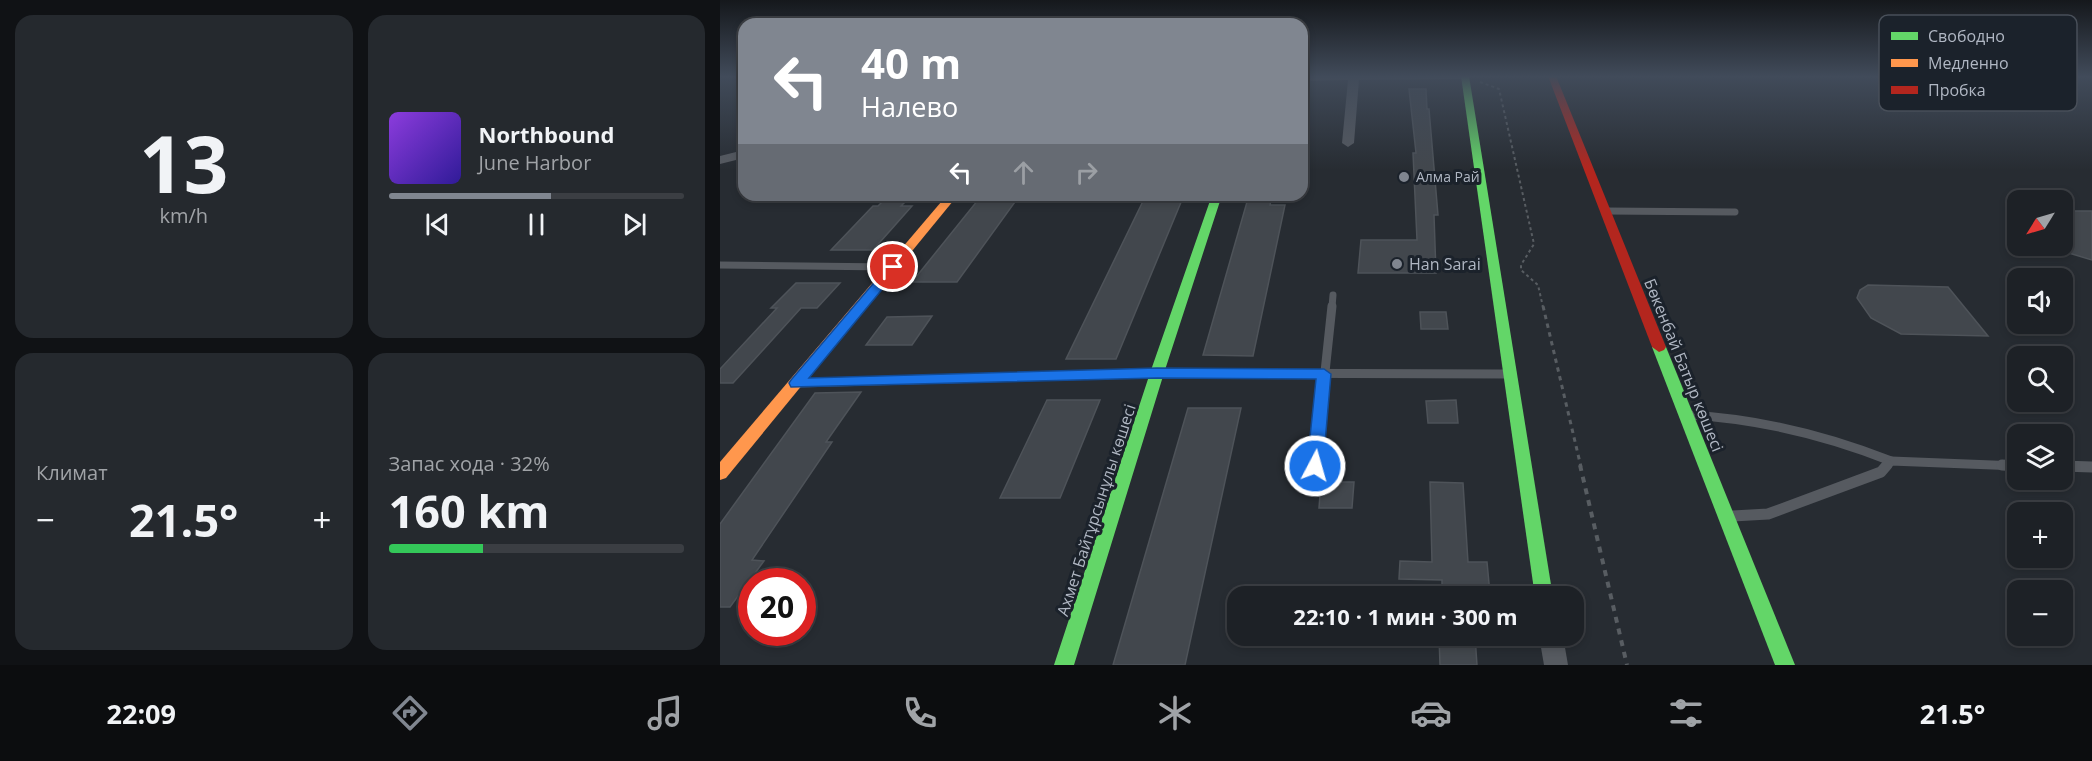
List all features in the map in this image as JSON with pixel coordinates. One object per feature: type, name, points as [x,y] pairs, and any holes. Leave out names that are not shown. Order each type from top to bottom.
[{"type":"street","points":[[1348,143],[1351,107]]},
{"type":"street","points":[[1473,107],[1542,586]]},
{"type":"street","name":"Бөкенбай Батыр көшесі","points":[[1564,107],[1785,665]]},
{"type":"street","points":[[720,160],[738,156]]},
{"type":"street","points":[[720,473],[948,201]]},
{"type":"street","name":"Ахмет Байтұрсынұлы көшесі","points":[[1064,665],[1157,373],[1215,201]]},
{"type":"street","points":[[1553,646],[1556,665]]},
{"type":"lane","points":[[1605,211],[1735,212]]},
{"type":"lane","points":[[720,266],[893,267]]},
{"type":"lane","points":[[1315,466],[1333,295]]},
{"type":"lane","points":[[796,383],[1157,373],[1511,374]]},
{"type":"lane","points":[[1686,414],[1725,416],[1797,428],[1891,461],[2007,465]]},
{"type":"lane","points":[[1726,516],[1768,514],[1881,472],[1891,461]]},
{"type":"lane","points":[[2073,466],[2092,467]]},
{"type":"path","points":[[1503,107],[1534,244],[1521,265],[1521,270],[1538,285],[1627,665]]},
{"type":"building","points":[[1411,107],[1427,107],[1429,109],[1438,215],[1434,215],[1436,273],[1358,273],[1361,240],[1417,240],[1413,153],[1416,153]]},
{"type":"building","points":[[883,201],[906,201],[901,206],[912,206],[873,250],[831,250],[873,206],[878,206]]},
{"type":"building","points":[[977,201],[1016,201],[957,282],[912,282]]},
{"type":"building","points":[[1143,201],[1182,201],[1116,359],[1066,359]]},
{"type":"building","points":[[1247,201],[1271,201],[1270,205],[1285,205],[1253,356],[1203,355]]},
{"type":"building","points":[[2073,211],[2092,211],[2092,260],[2073,254]]},
{"type":"building","points":[[796,283],[840,283],[817,308],[801,308],[733,383],[720,383],[720,369],[777,308],[771,308]]},
{"type":"building","points":[[1868,285],[1948,287],[1988,336],[1901,334],[1871,318],[1857,298],[1860,290]]},
{"type":"building","points":[[1420,312],[1446,312],[1448,329],[1421,329]]},
{"type":"building","points":[[932,316],[912,345],[866,345],[887,317]]},
{"type":"building","points":[[861,392],[826,442],[832,442],[752,560],[764,561],[759,568],[738,568],[738,596],[730,607],[720,607],[720,524],[815,393]]},
{"type":"building","points":[[1047,400],[1100,400],[1060,498],[1000,498]]},
{"type":"building","points":[[1456,400],[1458,423],[1428,423],[1426,401]]},
{"type":"building","points":[[1188,408],[1241,408],[1185,665],[1113,665]]},
{"type":"building","points":[[1321,482],[1354,482],[1352,508],[1319,508]]},
{"type":"building","points":[[1430,482],[1463,483],[1468,562],[1487,562],[1489,586],[1442,586],[1442,580],[1399,579],[1400,561],[1432,562]]},
{"type":"building","points":[[1439,646],[1476,646],[1477,665],[1440,665]]},
{"type":"traffic: fast","points":[[1470,107],[1542,586]]},
{"type":"traffic: fast","points":[[1064,665],[1157,373],[1215,201]]},
{"type":"traffic: fast","points":[[1659,347],[1785,665]]},
{"type":"traffic: slow","points":[[720,473],[948,201]]},
{"type":"traffic: jam","points":[[1564,107],[1659,347]]},
{"type":"place","name":"Алма Рай","points":[[1404,177]]},
{"type":"place","name":"Han Sarai","points":[[1397,264]]},
{"type":"route","points":[[893,267],[796,383],[1157,373],[1324,374],[1315,466]]}]
